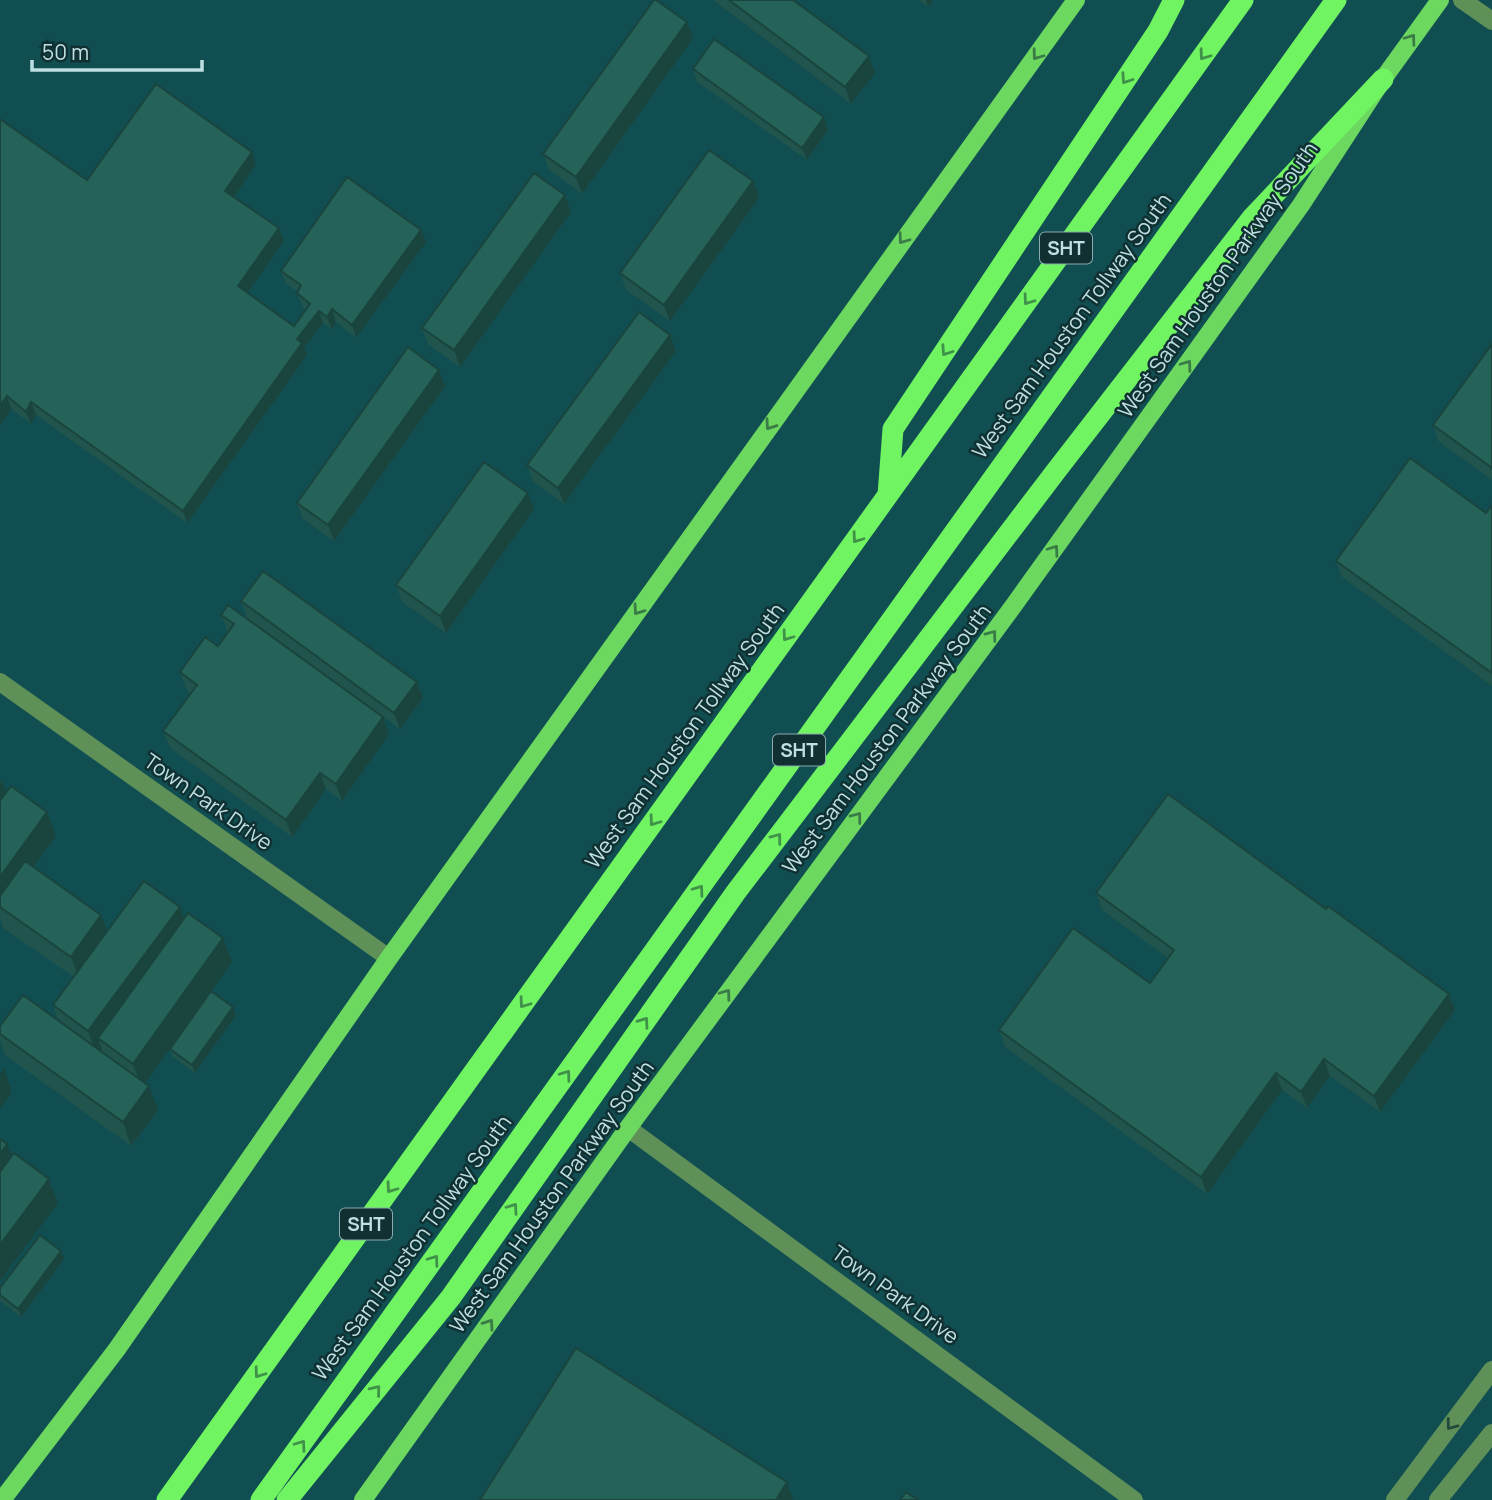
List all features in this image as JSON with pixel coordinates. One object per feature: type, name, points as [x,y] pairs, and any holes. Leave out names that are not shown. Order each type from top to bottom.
[{"type":"highway","points":[[888,496],[893,429],[1158,31],[1174,0]]},
{"type":"highway","name":"West Sam Houston Tollway South","points":[[167,1500],[1243,0]]},
{"type":"highway","name":"West Sam Houston Tollway South","points":[[261,1500],[1336,0]]},
{"type":"highway","points":[[287,1500],[451,1297],[736,892],[1056,471],[1252,218],[1383,79]]},
{"type":"main road","points":[[2,1500],[117,1349],[389,958],[1076,0]]},
{"type":"main road","name":"West Sam Houston Parkway South","points":[[363,1500],[628,1128],[1038,572],[1301,205],[1383,79],[1440,0]]},
{"type":"street","points":[[1462,0],[1492,22]]},
{"type":"street","name":"Town Park Drive","points":[[0,682],[389,958]]},
{"type":"street","name":"Town Park Drive","points":[[628,1128],[1134,1500]]},
{"type":"street","points":[[1395,1500],[1492,1370]]},
{"type":"street","points":[[1438,1500],[1492,1433]]},
{"type":"building","points":[[654,0],[687,22],[576,177],[543,154]]},
{"type":"building","points":[[729,0],[793,0],[869,56],[845,87]]},
{"type":"building","points":[[714,39],[824,117],[802,148],[693,69]]},
{"type":"building","points":[[156,84],[252,152],[225,191],[279,228],[238,286],[294,326],[310,304],[297,293],[301,285],[281,271],[347,177],[421,230],[352,325],[332,309],[327,317],[319,311],[297,339],[302,343],[183,511],[31,402],[26,412],[7,396],[0,406],[0,119],[87,180]]},
{"type":"building","points":[[709,150],[753,181],[664,305],[620,273]]},
{"type":"building","points":[[534,173],[565,195],[454,350],[422,328]]},
{"type":"building","points":[[639,312],[670,335],[558,488],[527,465]]},
{"type":"building","points":[[1492,344],[1492,468],[1433,425]]},
{"type":"building","points":[[408,347],[439,370],[328,525],[297,503]]},
{"type":"building","points":[[1410,458],[1486,513],[1492,505],[1492,673],[1336,561]]},
{"type":"building","points":[[484,462],[528,493],[440,616],[396,585]]},
{"type":"building","points":[[263,571],[417,682],[394,713],[241,601]]},
{"type":"building","points":[[228,605],[383,717],[336,784],[320,773],[286,820],[163,731],[197,685],[180,672],[205,637],[218,646],[234,624],[221,615]]},
{"type":"building","points":[[11,786],[47,812],[0,877],[0,801]]},
{"type":"building","points":[[1168,794],[1449,994],[1374,1096],[1324,1059],[1301,1092],[1276,1073],[1201,1177],[999,1030],[1073,928],[1150,983],[1174,950],[1096,893]]},
{"type":"building","points":[[25,861],[101,915],[71,957],[0,907],[0,896]]},
{"type":"building","points":[[144,881],[180,907],[88,1031],[53,1005]]},
{"type":"building","points":[[188,913],[223,938],[133,1064],[98,1038]]},
{"type":"building","points":[[211,991],[233,1007],[192,1065],[170,1049]]},
{"type":"building","points":[[23,995],[149,1086],[123,1122],[0,1034],[0,1026]]},
{"type":"building","points":[[0,1139],[7,1144],[0,1154]]},
{"type":"building","points":[[14,1153],[49,1179],[0,1245],[0,1172]]},
{"type":"building","points":[[40,1235],[61,1251],[18,1309],[0,1295],[0,1288]]},
{"type":"building","points":[[576,1348],[787,1482],[776,1500],[480,1500]]},
{"type":"building","points":[[906,1492],[918,1500],[900,1500]]}]
